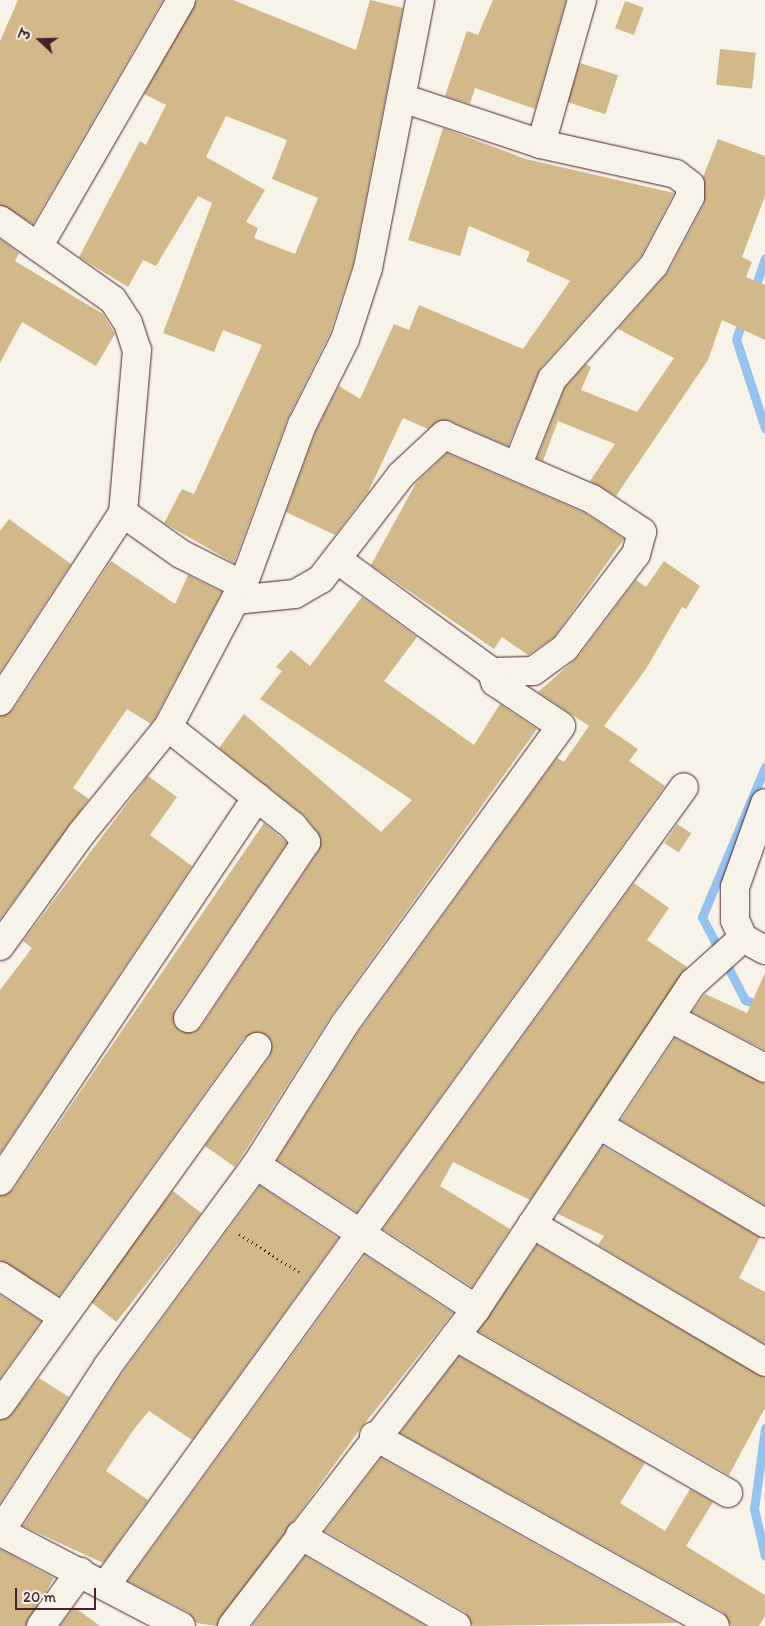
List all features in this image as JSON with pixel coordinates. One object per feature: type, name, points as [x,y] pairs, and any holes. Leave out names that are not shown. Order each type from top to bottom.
[{"type":"street","points":[[38,247],[181,0]]},
{"type":"street","points":[[0,946],[81,834],[168,727],[239,593],[302,425],[345,339],[368,268],[420,0]]},
{"type":"street","points":[[541,144],[582,0]]},
{"type":"street","points":[[402,98],[541,144],[676,174],[688,179],[690,197],[654,266],[552,379],[518,464]]},
{"type":"street","points":[[0,220],[113,300],[134,341],[123,513],[0,701]]},
{"type":"street","points":[[123,513],[239,593],[295,594],[321,579],[339,561],[401,475],[438,437],[444,435],[518,464],[613,510],[637,526],[643,539],[565,648],[544,667],[492,672]]},
{"type":"street","points":[[181,1626],[106,1585],[0,1532],[107,1367],[213,1218],[256,1165],[344,1025],[561,726],[495,682],[492,672],[339,561]]},
{"type":"street","points":[[168,727],[303,835],[305,848],[188,1018]]},
{"type":"street","points":[[106,1585],[684,787]]},
{"type":"street","points":[[0,1181],[257,797]]},
{"type":"street","points":[[232,1626],[374,1436],[476,1309],[693,983],[746,946],[735,920],[735,887],[765,803]]},
{"type":"street","points":[[670,1018],[765,1068]]},
{"type":"street","points":[[0,1404],[257,1047]]},
{"type":"street","points":[[599,1125],[765,1223]]},
{"type":"street","points":[[256,1165],[476,1309]]},
{"type":"street","points":[[532,1224],[765,1362]]},
{"type":"street","points":[[0,1276],[62,1317]]},
{"type":"street","points":[[455,1336],[728,1493]]},
{"type":"street","points":[[374,1436],[715,1626]]},
{"type":"street","points":[[300,1535],[456,1626]]},
{"type":"street","points":[[41,1626],[80,1572]]},
{"type":"path","points":[[213,1218],[322,1286]]},
{"type":"building","points":[[18,0],[163,0],[33,224],[0,205],[0,41]]},
{"type":"building","points":[[197,0],[233,0],[356,50],[370,0],[403,8],[353,264],[330,333],[287,420],[234,563],[164,523],[182,489],[194,494],[262,345],[223,330],[214,352],[163,333],[212,203],[198,196],[156,266],[143,260],[128,287],[79,257],[140,141],[146,145],[166,105],[144,94]],"holes":[[[226,116],[287,140],[272,179],[318,198],[295,254],[254,238],[258,228],[246,222],[265,190],[206,157]]]},
{"type":"building","points":[[493,0],[566,0],[535,109],[475,88],[470,104],[445,96],[467,31],[478,35]]},
{"type":"building","points":[[625,1],[644,8],[634,35],[615,28]]},
{"type":"building","points":[[720,49],[756,53],[752,89],[716,85]]},
{"type":"building","points":[[580,63],[618,75],[605,114],[567,102]]},
{"type":"building","points":[[443,128],[526,159],[674,193],[641,256],[540,369],[508,446],[450,421],[441,420],[428,429],[403,418],[368,492],[335,535],[286,512],[316,431],[339,386],[360,399],[394,324],[409,330],[419,305],[523,349],[570,281],[526,261],[530,252],[469,226],[460,256],[408,240]]},
{"type":"building","points":[[718,139],[765,156],[765,196],[742,257],[752,262],[746,277],[765,285],[765,340],[722,320],[708,360],[616,496],[590,481],[615,444],[558,421],[543,461],[537,458],[565,387],[586,364],[591,367],[581,390],[637,412],[674,358],[618,329],[668,272],[704,204],[703,177]]},
{"type":"building","points":[[0,239],[19,253],[15,261],[103,314],[115,334],[96,366],[22,322],[0,363]]},
{"type":"building","points":[[447,453],[585,513],[624,539],[554,637],[528,655],[502,637],[494,649],[371,565],[416,483]]},
{"type":"building","points":[[9,519],[71,564],[0,672],[0,531]]},
{"type":"building","points":[[111,561],[175,604],[188,575],[222,592],[151,724],[127,709],[73,788],[89,799],[0,919],[0,716],[13,710]]},
{"type":"building","points":[[664,561],[700,586],[686,609],[682,607],[646,669],[604,726],[638,749],[629,761],[665,786],[357,1212],[277,1160],[357,1034],[557,758],[564,762],[589,726],[538,692],[577,658],[636,580],[646,587]]},
{"type":"building","points":[[362,597],[417,637],[384,681],[474,745],[500,704],[537,729],[331,1016],[235,1167],[205,1146],[270,1056],[271,1040],[259,1032],[244,1038],[59,1296],[0,1261],[0,1196],[13,1190],[264,823],[287,843],[175,1009],[174,1024],[180,1031],[194,1032],[201,1027],[319,850],[318,833],[305,816],[219,748],[244,714],[381,832],[412,800],[260,699],[282,671],[276,667],[291,650],[310,666]]},
{"type":"building","points":[[148,776],[177,797],[150,835],[192,866],[0,1153],[0,990],[32,948],[23,941]]},
{"type":"building","points":[[677,824],[691,833],[679,853],[664,843]]},
{"type":"building","points":[[634,883],[669,908],[647,940],[687,967],[530,1200],[453,1162],[440,1186],[510,1229],[472,1287],[383,1229]]},
{"type":"building","points":[[765,973],[765,1050],[692,1012],[705,994],[747,1013]]},
{"type":"building","points":[[675,1038],[765,1084],[765,1205],[621,1120]]},
{"type":"building","points":[[603,1146],[760,1237],[739,1278],[765,1292],[765,1344],[598,1245],[604,1236],[558,1214]]},
{"type":"building","points":[[260,1186],[338,1238],[192,1440],[149,1411],[134,1429],[106,1471],[148,1500],[103,1563],[23,1526],[120,1376]]},
{"type":"building","points":[[173,1191],[201,1213],[116,1322],[88,1300]]},
{"type":"building","points":[[537,1245],[765,1378],[765,1408],[729,1475],[478,1331]]},
{"type":"building","points":[[365,1255],[453,1313],[361,1428],[217,1626],[196,1623],[188,1612],[128,1581]]},
{"type":"building","points":[[0,1295],[41,1321],[0,1378]]},
{"type":"building","points":[[459,1356],[645,1463],[620,1503],[665,1531],[690,1489],[713,1502],[686,1546],[765,1595],[765,1616],[759,1626],[731,1626],[723,1612],[400,1433]]},
{"type":"building","points":[[39,1378],[69,1397],[0,1503],[0,1420],[12,1414]]},
{"type":"building","points":[[381,1458],[677,1623],[473,1626],[465,1612],[325,1531]]},
{"type":"building","points":[[0,1549],[54,1578],[26,1626],[0,1626]]},
{"type":"building","points":[[305,1556],[426,1626],[252,1626]]},
{"type":"building","points":[[74,1607],[100,1626],[60,1626]]},
{"type":"waterway","points":[[753,293],[765,258]]},
{"type":"waterway","points":[[743,319],[736,339],[765,428]]},
{"type":"waterway","points":[[765,767],[702,917],[745,1000],[765,1007]]},
{"type":"waterway","points":[[765,1428],[754,1509],[765,1556]]}]
